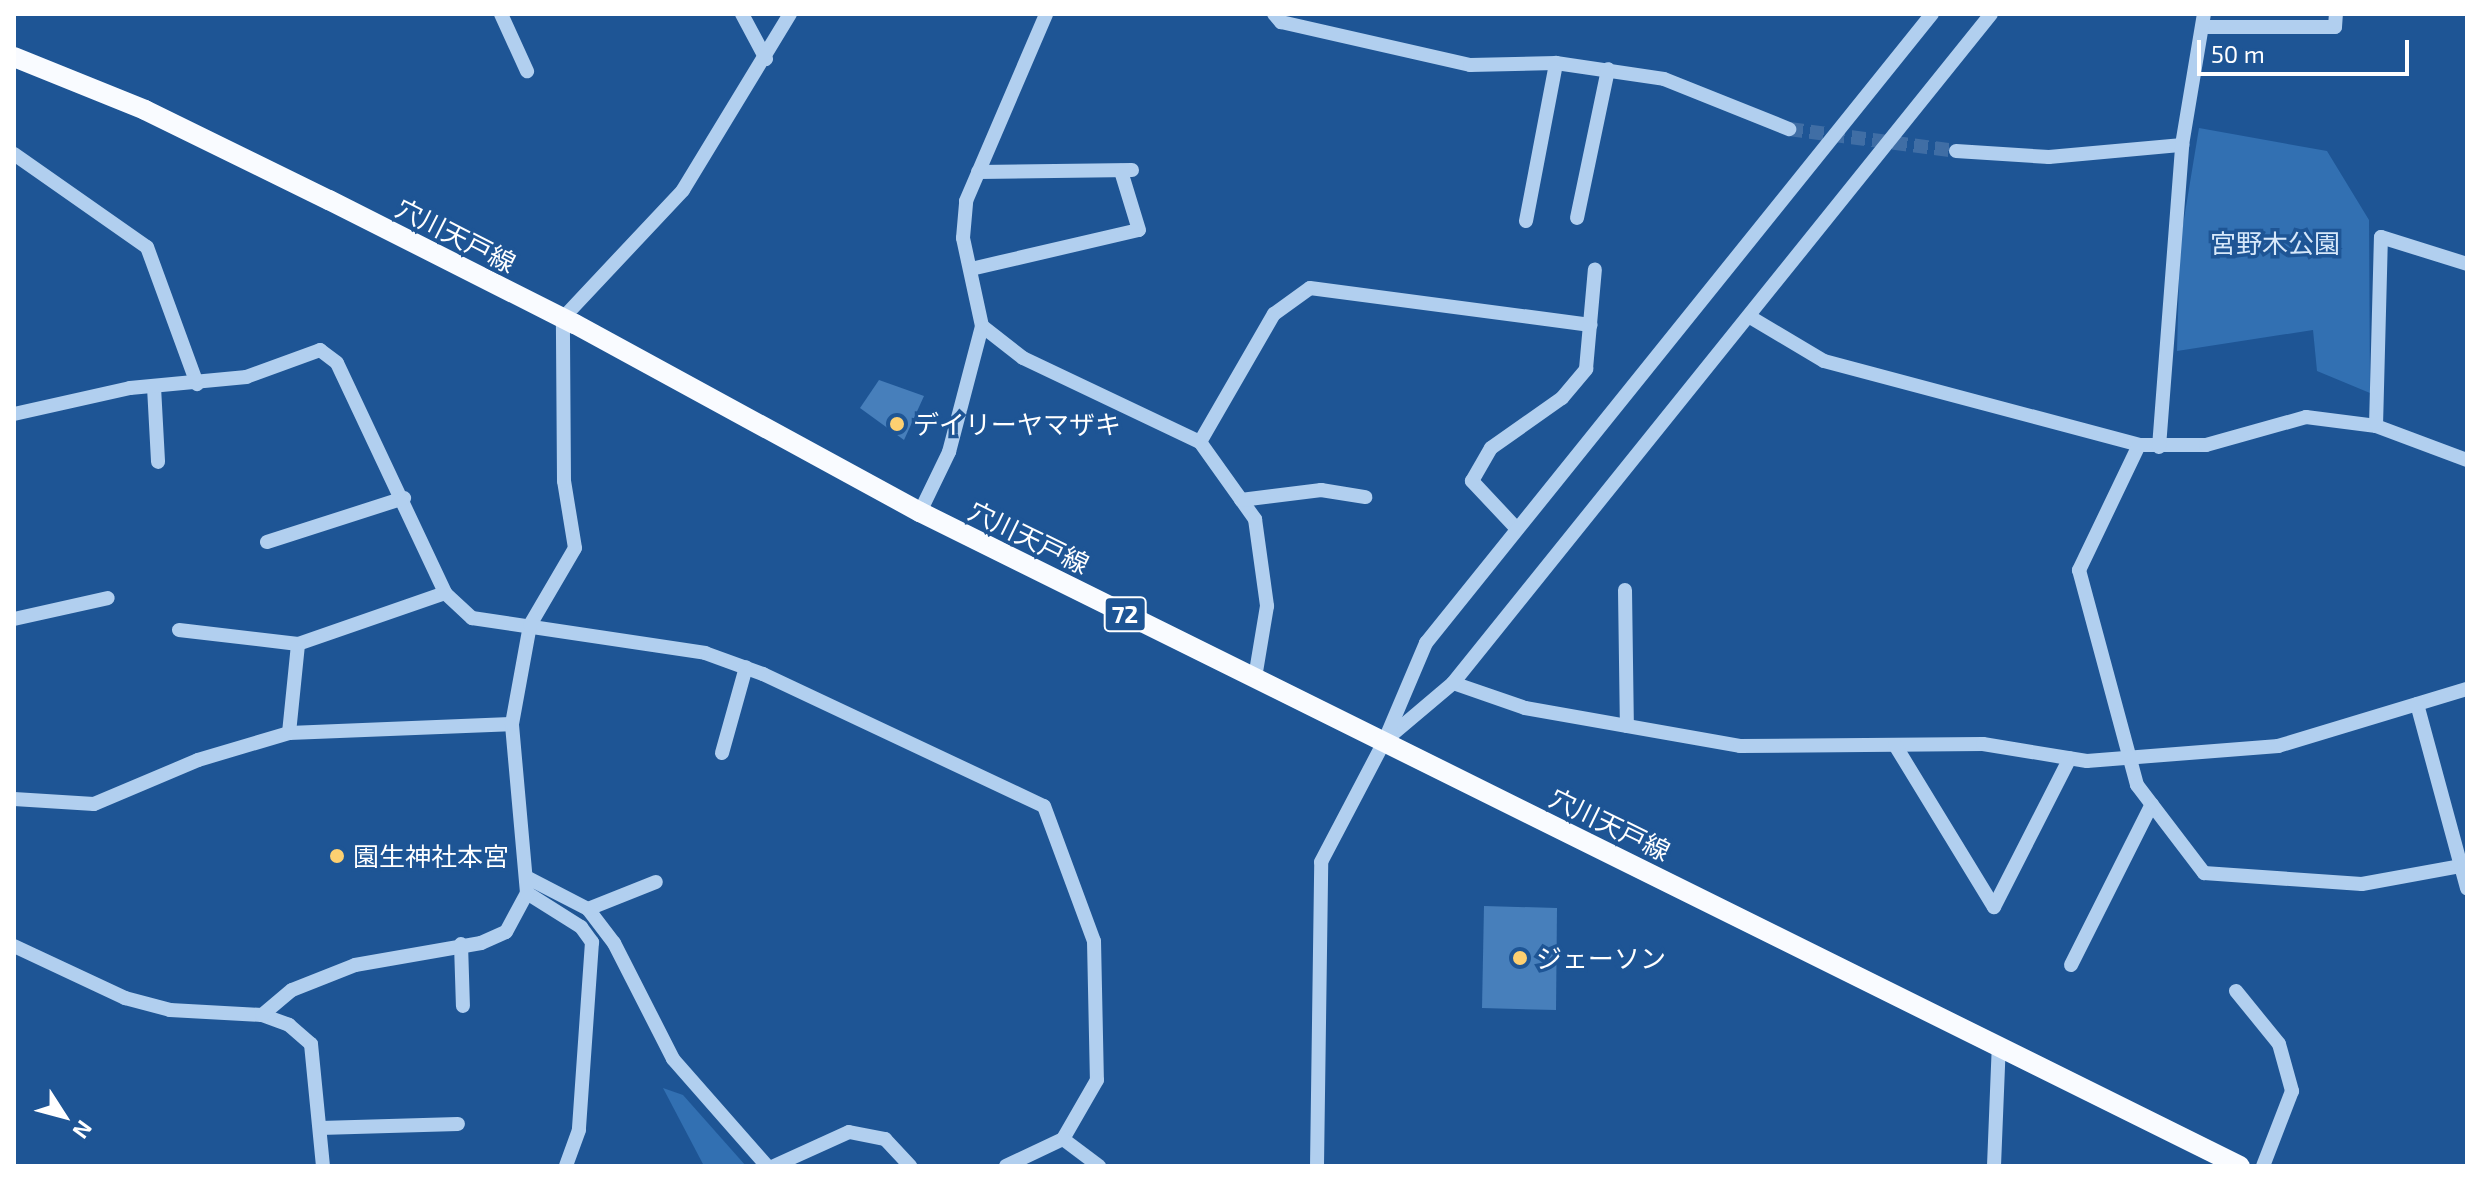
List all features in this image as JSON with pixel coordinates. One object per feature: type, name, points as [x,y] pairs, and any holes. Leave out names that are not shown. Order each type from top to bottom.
[{"type":"main road","name":"穴川天戸線","points":[[14,57],[145,110],[563,318],[920,512],[2240,1166]]},
{"type":"street","points":[[501,14],[527,71]]},
{"type":"street","points":[[742,14],[766,59]]},
{"type":"street","points":[[262,1015],[292,990],[355,965],[506,932],[527,885],[512,724],[530,625],[575,548],[564,481],[563,318],[683,190],[766,59],[790,14]]},
{"type":"street","points":[[920,512],[949,452],[982,326],[963,238],[966,201],[1046,14]]},
{"type":"street","points":[[1274,14],[1281,22],[1470,65],[1556,63],[1664,79],[1789,129]]},
{"type":"street","points":[[1384,742],[1453,683],[1991,14]]},
{"type":"street","points":[[2159,447],[2182,145],[2203,21],[2335,27],[2336,14]]},
{"type":"street","points":[[1317,1166],[1321,862],[1384,742],[1426,643],[1926,15]]},
{"type":"street","points":[[1526,221],[1556,63]]},
{"type":"street","points":[[1577,218],[1608,69]]},
{"type":"street","points":[[1956,151],[2049,157],[2182,145]]},
{"type":"street","points":[[15,158],[147,247],[197,384]]},
{"type":"street","points":[[971,269],[1139,230],[1127,170],[978,172]]},
{"type":"street","points":[[2376,426],[2381,237],[2467,264]]},
{"type":"street","points":[[1517,529],[1472,481],[1491,448],[1562,398],[1586,369],[1595,269]]},
{"type":"street","points":[[1200,442],[1274,314],[1310,288],[1591,325]]},
{"type":"street","points":[[1750,317],[1824,361],[2139,445],[2206,445],[2306,417],[2376,426],[2467,460]]},
{"type":"street","points":[[982,326],[1023,358],[1200,442],[1255,519],[1267,606],[1255,678]]},
{"type":"street","points":[[14,414],[29,406],[246,377],[320,350],[337,363],[404,498],[445,593],[472,618],[705,653],[746,667],[1044,806],[1094,941],[1100,1007],[1097,1080],[1063,1139],[1006,1166]]},
{"type":"street","points":[[154,387],[158,462]]},
{"type":"street","points":[[2139,445],[2079,570],[2127,756],[2152,804],[2204,873],[2362,884],[2461,866]]},
{"type":"street","points":[[1241,500],[1321,490],[1365,497]]},
{"type":"street","points":[[267,542],[404,498]]},
{"type":"street","points":[[1625,590],[1627,726]]},
{"type":"street","points":[[179,630],[298,644],[445,593]]},
{"type":"street","points":[[14,619],[108,598]]},
{"type":"street","points":[[289,733],[298,644]]},
{"type":"street","points":[[722,753],[746,667]]},
{"type":"street","points":[[1453,683],[1525,708],[1740,746],[1983,744],[2070,758],[2278,746],[2467,689]]},
{"type":"street","points":[[2417,704],[2467,888]]},
{"type":"street","points":[[14,799],[94,804],[198,760],[289,733],[512,724]]},
{"type":"street","points":[[1895,745],[1994,907],[2070,758]]},
{"type":"street","points":[[2071,965],[2152,804]]},
{"type":"street","points":[[588,909],[656,882]]},
{"type":"street","points":[[527,885],[588,909],[614,943],[673,1059],[767,1166]]},
{"type":"street","points":[[527,885],[581,927],[592,942],[579,1130],[566,1166]]},
{"type":"street","points":[[461,944],[463,1006]]},
{"type":"street","points":[[14,946],[125,998],[170,1010],[262,1015],[289,1025],[311,1044],[323,1166]]},
{"type":"street","points":[[2236,991],[2279,1044],[2292,1091],[2263,1166]]},
{"type":"street","points":[[1994,1166],[1999,1044]]},
{"type":"street","points":[[320,1128],[458,1124]]},
{"type":"street","points":[[774,1166],[849,1132],[885,1139],[910,1166]]},
{"type":"street","points":[[1063,1139],[1099,1166]]},
{"type":"green space","name":"宮野木公園","points":[[2199,128],[2327,151],[2369,220],[2370,393],[2317,371],[2313,330],[2177,351],[2180,243]]},
{"type":"green space","points":[[663,1088],[683,1095],[746,1166],[704,1166]]},
{"type":"building","name":"デイリーヤマザキ","points":[[879,380],[924,396],[904,440],[860,408]]},
{"type":"building","name":"ジェーソン","points":[[1484,906],[1557,908],[1556,1010],[1482,1008]]},
{"type":"tunnel","points":[[1789,129],[1956,151]]},
{"type":"place","name":"デイリーヤマザキ","points":[[897,424]]},
{"type":"place","name":"園生神社本宮","points":[[337,856]]},
{"type":"place","name":"ジェーソン","points":[[1520,958]]}]
